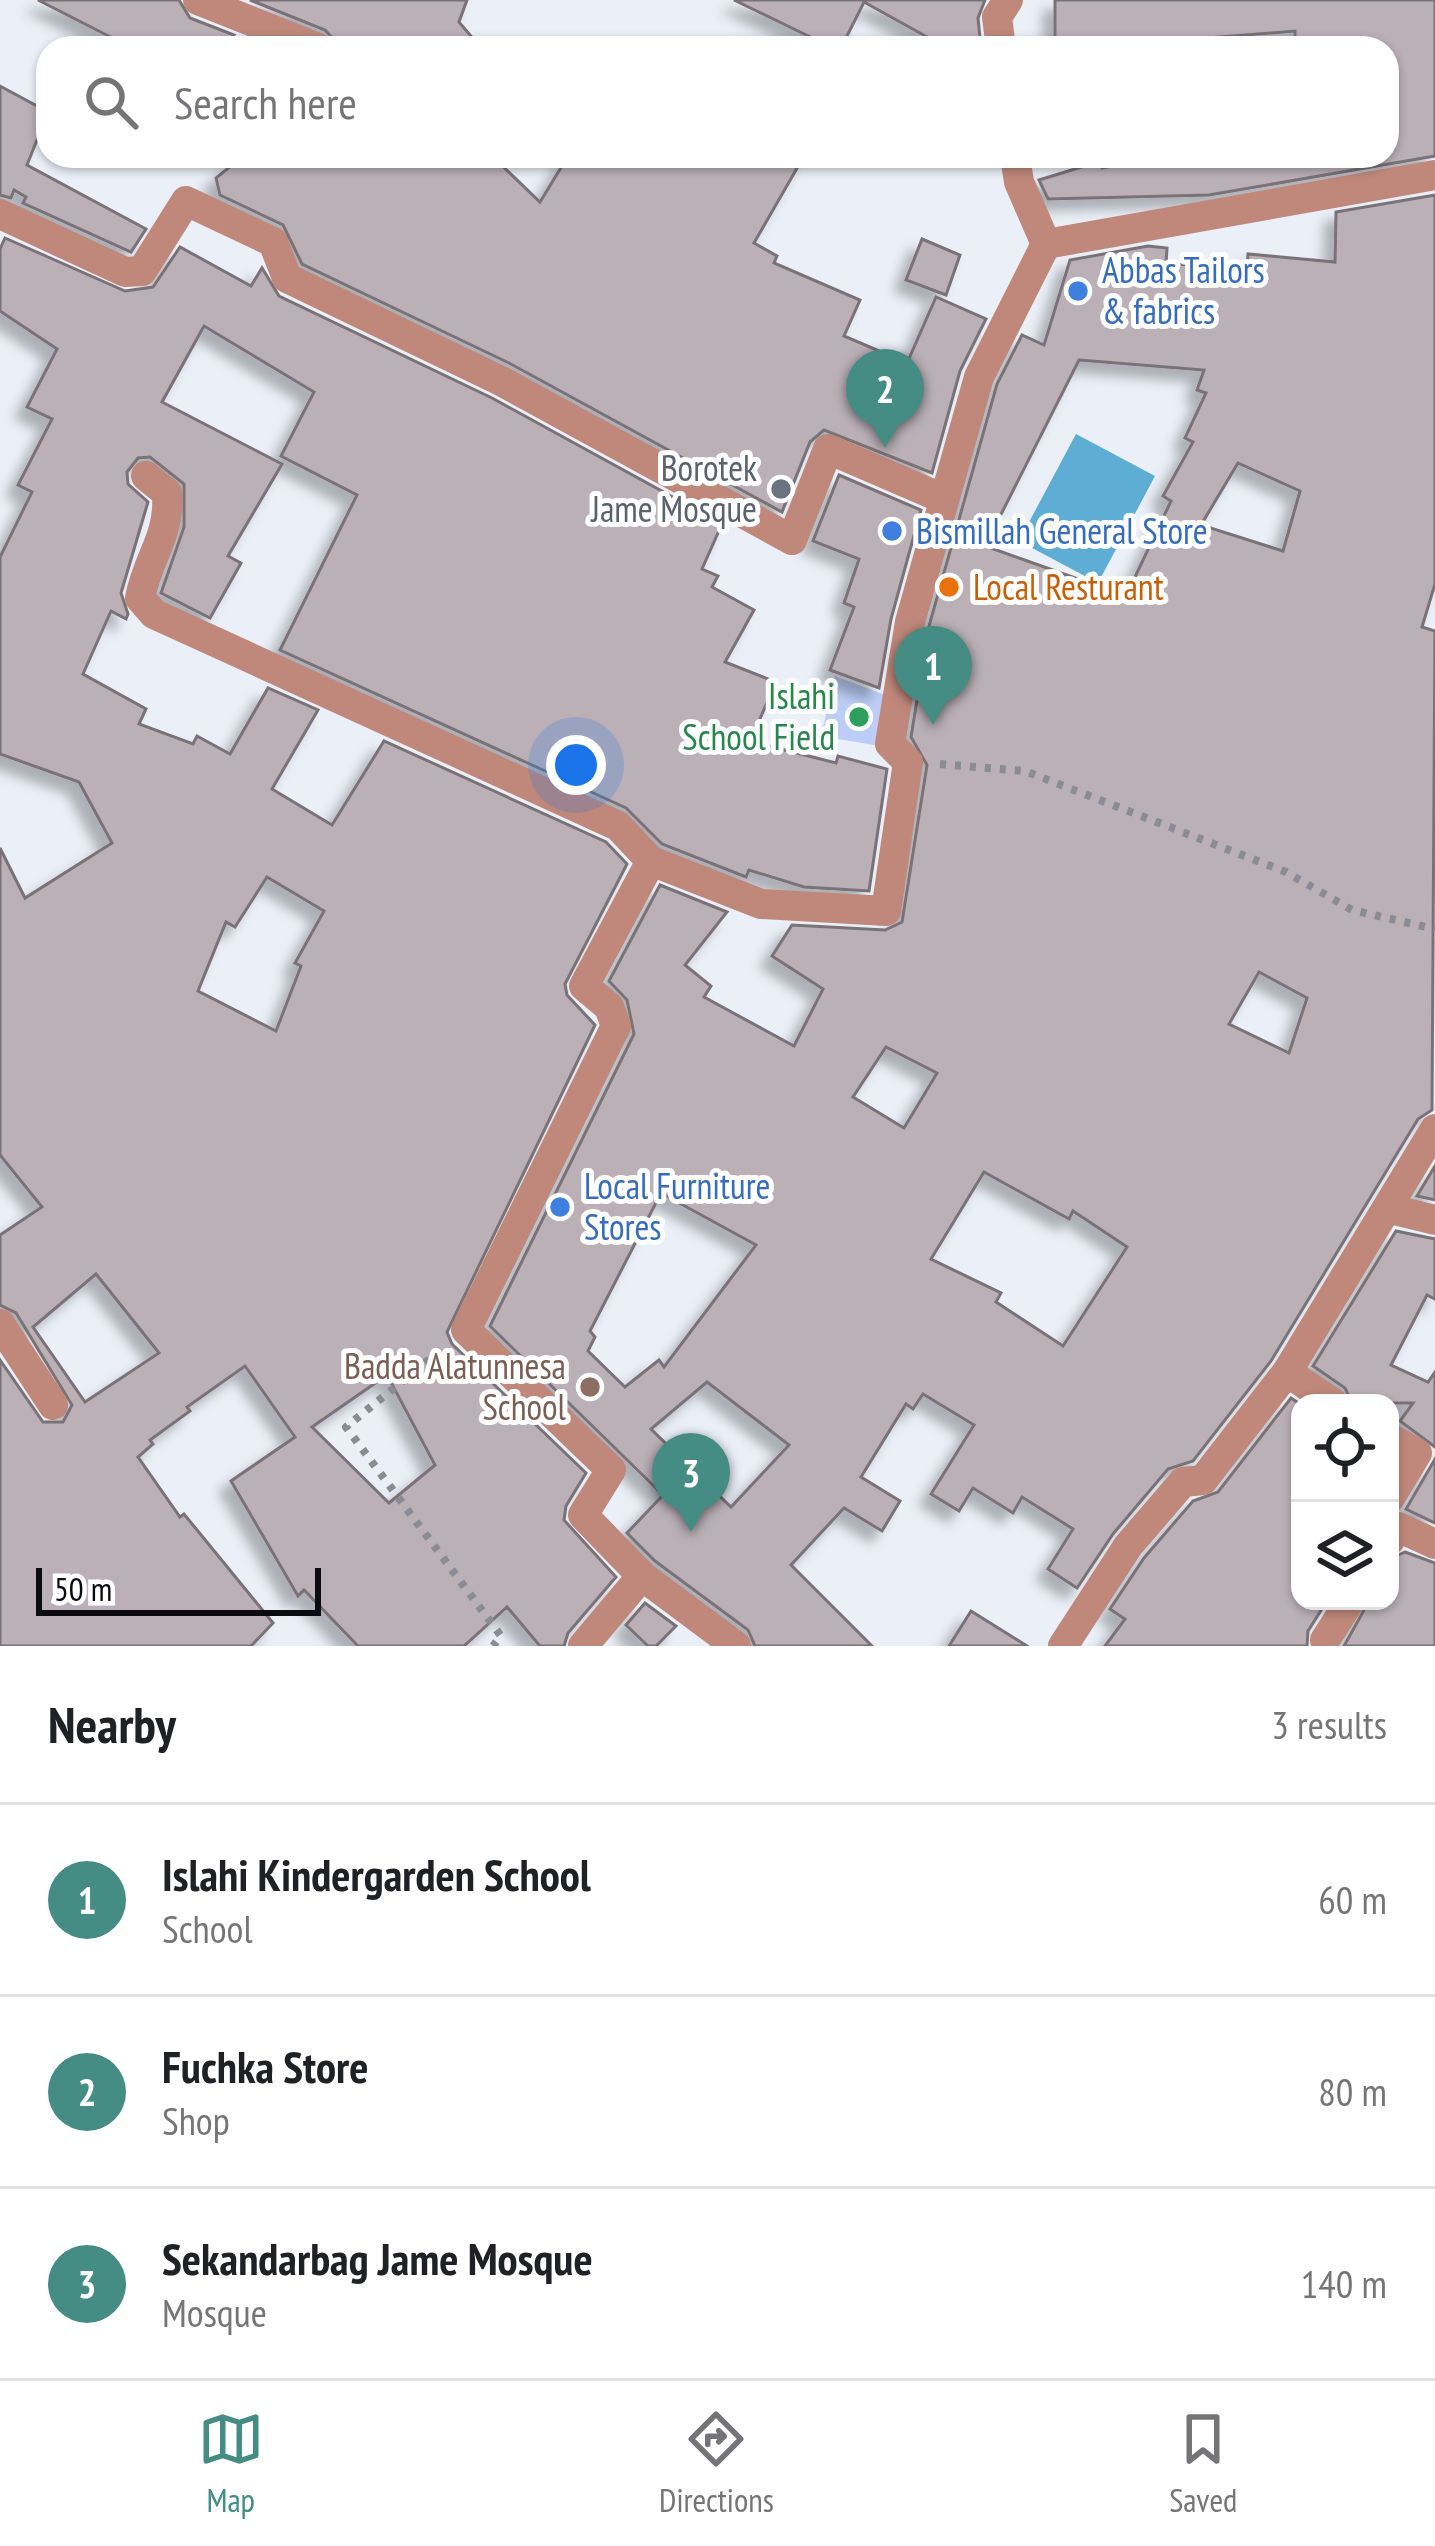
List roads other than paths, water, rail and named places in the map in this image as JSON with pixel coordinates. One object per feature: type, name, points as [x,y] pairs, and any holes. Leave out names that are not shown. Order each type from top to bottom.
[{"type":"street","points":[[198,0],[288,36]]},
{"type":"street","points":[[1000,36],[997,16],[1008,0]]},
{"type":"street","points":[[146,476],[167,493],[169,524],[145,572],[140,598],[154,614],[597,815],[618,826],[651,861],[761,904],[886,911],[908,762],[890,744],[910,622],[980,377],[1046,244],[1017,168]]},
{"type":"street","points":[[1046,244],[1435,175]]},
{"type":"street","points":[[0,214],[125,272],[142,271],[187,201],[273,242],[287,278],[501,381],[791,540],[828,449],[944,499]]},
{"type":"street","points":[[651,861],[584,986],[609,1007],[616,1026],[466,1330],[611,1470],[583,1515],[642,1576],[736,1646]]},
{"type":"street","points":[[1063,1646],[1128,1546],[1183,1482],[1203,1480],[1287,1372],[1435,1129]]},
{"type":"street","points":[[1390,1209],[1435,1220]]},
{"type":"street","points":[[0,1324],[53,1405]]},
{"type":"street","points":[[1287,1372],[1320,1394]]},
{"type":"street","points":[[1399,1443],[1417,1453],[1399,1502]]},
{"type":"street","points":[[1399,1525],[1435,1544]]},
{"type":"street","points":[[584,1646],[642,1576]]},
{"type":"street","points":[[1325,1640],[1344,1610]]},
{"type":"place","name":"Abbas Tailors & fabrics","points":[[1078,291]]},
{"type":"place","name":"Fuchka Store","points":[[885,448]]},
{"type":"place","name":"Borotek Jame Mosque","points":[[781,489]]},
{"type":"place","name":"Bismillah General Store","points":[[892,531]]},
{"type":"place","name":"Local Resturant","points":[[949,587]]},
{"type":"place","name":"Islahi School Field","points":[[859,717]]},
{"type":"place","name":"Islahi Kindergarden School","points":[[933,725]]},
{"type":"place","name":"Local Furniture Stores","points":[[560,1207]]},
{"type":"place","name":"Badda Alatunnesa School","points":[[590,1387]]},
{"type":"place","name":"Sekandarbag Jame Mosque","points":[[691,1532]]}]
